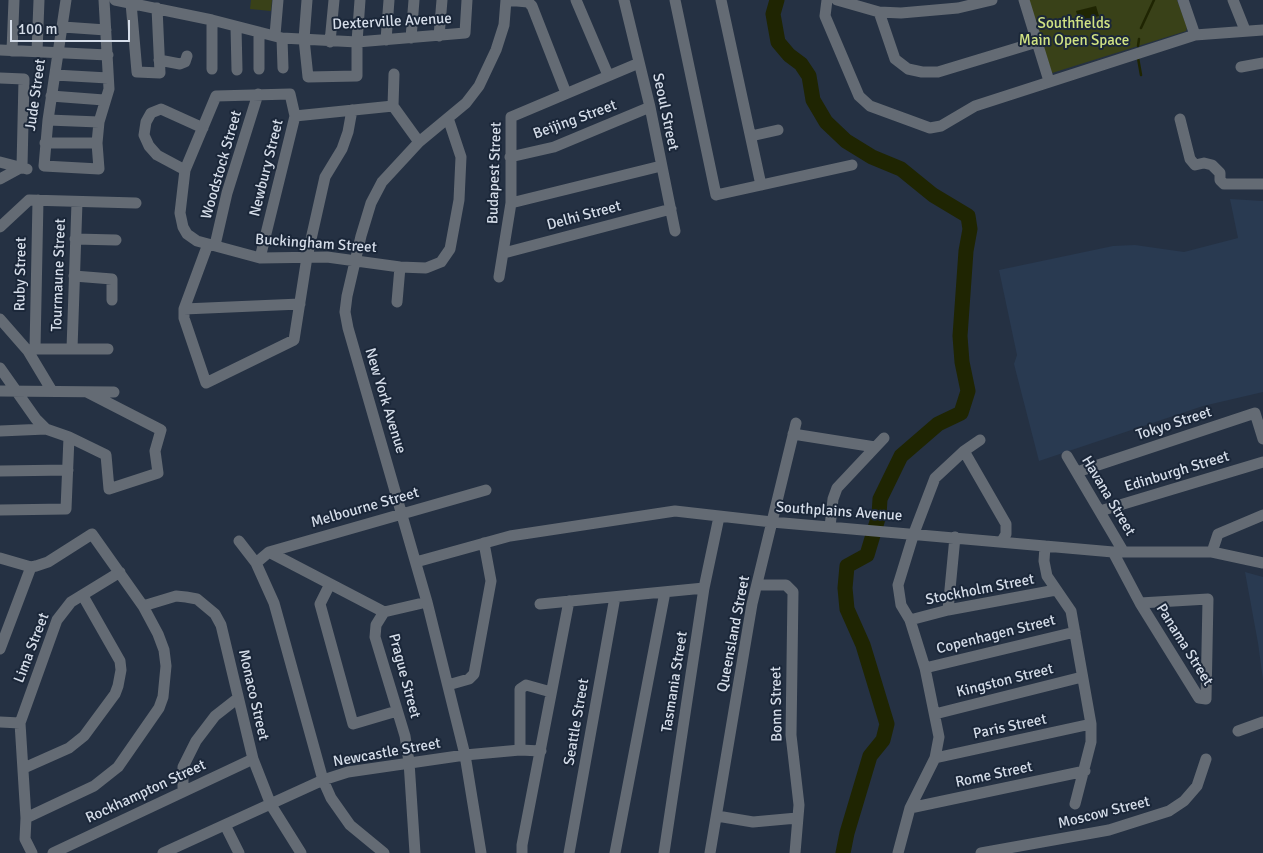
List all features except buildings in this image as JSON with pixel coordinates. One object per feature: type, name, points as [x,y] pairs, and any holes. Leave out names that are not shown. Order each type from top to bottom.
[{"type":"street","points":[[14,0],[6,51],[108,55]]},
{"type":"street","points":[[37,52],[39,0]]},
{"type":"street","name":"Jude Street","points":[[66,0],[51,96],[44,166],[99,169],[97,143]]},
{"type":"street","points":[[45,143],[97,143],[99,122],[104,100],[109,89],[104,0]]},
{"type":"street","name":"Dexterville Avenue","points":[[115,0],[278,36],[330,42],[356,42],[465,33],[467,0]]},
{"type":"street","points":[[278,0],[278,36],[283,68]]},
{"type":"street","points":[[307,0],[304,39],[308,77],[357,76],[356,42],[360,0]]},
{"type":"street","points":[[330,42],[334,0]]},
{"type":"street","points":[[386,40],[389,0]]},
{"type":"street","points":[[411,38],[414,0]]},
{"type":"street","points":[[439,36],[442,0]]},
{"type":"street","points":[[506,0],[528,2],[532,6],[566,92]]},
{"type":"street","name":"New York Avenue","points":[[481,853],[465,756],[428,602],[348,328],[345,312],[346,296],[354,259],[372,203],[382,182],[419,142],[466,103],[488,69],[504,26],[506,0]]},
{"type":"street","points":[[576,0],[608,75]]},
{"type":"street","name":"Seoul Street","points":[[624,0],[650,107],[675,231]]},
{"type":"street","points":[[675,0],[716,194],[852,165]]},
{"type":"street","points":[[722,0],[761,185]]},
{"type":"street","points":[[827,0],[827,21],[859,96],[870,106],[930,128],[941,126],[975,106],[1195,35],[1263,30]]},
{"type":"street","points":[[837,0],[879,12],[930,12],[992,0]]},
{"type":"street","points":[[1024,0],[1049,81]]},
{"type":"street","points":[[1182,0],[1195,35]]},
{"type":"street","points":[[1233,0],[1245,30]]},
{"type":"street","points":[[131,3],[137,72],[160,73],[157,8]]},
{"type":"street","points":[[879,12],[895,59],[908,69],[922,72],[938,72],[1037,42]]},
{"type":"street","points":[[212,20],[212,70]]},
{"type":"street","points":[[63,27],[106,30]]},
{"type":"street","points":[[236,27],[237,70]]},
{"type":"street","points":[[259,32],[259,69]]},
{"type":"street","points":[[159,60],[175,65],[185,62],[187,56]]},
{"type":"street","points":[[1241,67],[1263,62]]},
{"type":"street","name":"Budapest Street","points":[[499,277],[511,203],[511,117],[566,92],[639,63]]},
{"type":"street","points":[[394,74],[393,106],[419,142]]},
{"type":"street","points":[[54,75],[108,78]]},
{"type":"street","points":[[0,78],[24,79],[24,168]]},
{"type":"street","points":[[258,94],[290,94],[296,116],[393,106]]},
{"type":"street","name":"Buckingham Street","points":[[258,94],[216,96],[185,170],[180,214],[187,234],[198,241],[260,258],[354,259],[400,267],[426,268],[441,262],[450,249],[459,200],[461,157],[448,118]]},
{"type":"street","name":"Woodstock Street","points":[[184,309],[212,244],[258,94]]},
{"type":"street","points":[[51,96],[104,100]]},
{"type":"street","name":"Beijing Street","points":[[510,157],[554,147],[650,107]]},
{"type":"street","points":[[185,170],[157,156],[149,146],[144,135],[146,122],[151,113],[160,109],[203,128]]},
{"type":"street","points":[[300,304],[184,309],[184,318],[206,383],[294,340],[300,304],[307,257],[325,177],[342,148],[348,132],[352,110]]},
{"type":"street","name":"Newbury Street","points":[[260,258],[296,116]]},
{"type":"street","points":[[1180,119],[1190,159],[1195,164],[1204,163],[1212,165],[1220,173],[1220,180],[1224,184],[1263,184]]},
{"type":"street","points":[[48,120],[99,122]]},
{"type":"street","points":[[751,136],[778,130]]},
{"type":"street","points":[[0,162],[24,168]]},
{"type":"street","points":[[511,203],[661,166]]},
{"type":"street","points":[[0,179],[24,168]]},
{"type":"street","points":[[0,227],[29,200],[136,203]]},
{"type":"street","name":"Ruby Street","points":[[31,350],[38,200]]},
{"type":"street","name":"Tourmaune Street","points":[[72,349],[76,202]]},
{"type":"street","name":"Delhi Street","points":[[504,252],[672,209]]},
{"type":"street","points":[[76,238],[116,240]]},
{"type":"street","points":[[397,302],[400,267]]},
{"type":"street","points":[[74,276],[112,279],[112,300]]},
{"type":"street","points":[[0,319],[31,350],[52,391]]},
{"type":"street","points":[[31,350],[108,349]]},
{"type":"street","points":[[0,368],[36,419],[46,429]]},
{"type":"street","points":[[0,391],[114,392]]},
{"type":"street","points":[[0,431],[46,429],[69,437],[106,455],[109,489],[158,473],[155,451],[161,430],[87,392]]},
{"type":"street","name":"Tokyo Street","points":[[1077,472],[1255,413],[1263,439]]},
{"type":"street","name":"Queensland Street","points":[[710,853],[752,604],[794,428],[875,447]]},
{"type":"street","points":[[0,510],[66,509],[69,437]]},
{"type":"street","points":[[830,527],[833,499],[838,488],[884,438]]},
{"type":"street","points":[[898,853],[910,808],[934,758],[939,737],[925,668],[910,620],[901,605],[898,585],[914,533],[935,478],[964,451],[980,440]]},
{"type":"street","points":[[964,451],[1006,524],[1006,534],[1002,542]]},
{"type":"street","name":"Havana Street","points":[[1067,456],[1100,511],[1140,603]]},
{"type":"street","name":"Edinburgh Street","points":[[1100,511],[1263,462]]},
{"type":"street","points":[[0,471],[68,470]]},
{"type":"street","name":"Melbourne Street","points":[[256,563],[269,552],[403,512],[486,490]]},
{"type":"street","name":"Southplains Avenue","points":[[416,562],[510,536],[675,511],[719,517],[1044,546],[1118,551],[1212,552],[1263,563]]},
{"type":"street","points":[[1212,552],[1218,534],[1263,515]]},
{"type":"street","name":"Tasmania Street","points":[[664,853],[704,588],[719,517]]},
{"type":"street","points":[[0,558],[31,567],[48,562],[92,534],[143,606],[158,634],[164,650],[166,666],[163,697],[154,719],[110,775],[94,786],[26,818]]},
{"type":"street","points":[[948,610],[956,537]]},
{"type":"street","points":[[239,542],[256,563],[274,603],[323,780],[331,798],[350,825],[384,853]]},
{"type":"street","points":[[448,685],[469,679],[474,674],[492,581],[484,543]]},
{"type":"street","points":[[1044,546],[1044,568],[1056,590],[1071,611],[1091,724],[1091,742],[1085,772],[1075,804]]},
{"type":"street","points":[[269,552],[384,612],[428,602]]},
{"type":"street","points":[[0,649],[31,567]]},
{"type":"street","name":"Lima Street","points":[[32,853],[25,839],[24,768],[20,723],[57,620],[71,602],[120,572]]},
{"type":"street","points":[[330,584],[320,604],[353,724],[397,711]]},
{"type":"street","name":"Bonn Street","points":[[758,585],[786,585],[793,592],[791,735],[799,794],[794,853]]},
{"type":"street","points":[[540,604],[704,588]]},
{"type":"street","name":"Stockholm Street","points":[[910,620],[948,610],[1056,590]]},
{"type":"street","points":[[614,853],[665,592]]},
{"type":"street","points":[[24,768],[69,748],[84,736],[115,694],[118,686],[121,670],[120,661],[83,596]]},
{"type":"street","name":"Monaco Street","points":[[143,606],[176,596],[198,600],[215,614],[221,625],[253,759],[271,806],[290,840],[300,853]]},
{"type":"street","name":"Seattle Street","points":[[569,853],[615,597]]},
{"type":"street","name":"Panama Street","points":[[1208,599],[1206,699],[1199,698],[1140,603],[1208,599]]},
{"type":"street","points":[[522,853],[569,601]]},
{"type":"street","name":"Prague Street","points":[[384,612],[376,625],[375,636],[405,736],[409,762],[415,853]]},
{"type":"street","name":"Copenhagen Street","points":[[925,668],[1075,632]]},
{"type":"street","name":"Kingston Street","points":[[935,714],[1082,677]]},
{"type":"street","points":[[520,750],[520,689],[526,685],[551,692]]},
{"type":"street","points":[[183,791],[183,767],[196,741],[215,716],[238,698]]},
{"type":"street","points":[[0,722],[20,723]]},
{"type":"street","points":[[1238,731],[1263,722]]},
{"type":"street","name":"Paris Street","points":[[934,758],[1091,724]]},
{"type":"street","name":"Newcastle Street","points":[[163,853],[271,806],[323,780],[348,772],[409,762],[520,750],[541,751]]},
{"type":"street","name":"Rockhampton Street","points":[[53,853],[253,759]]},
{"type":"street","name":"Moscow Street","points":[[981,853],[1109,830],[1169,811],[1184,801],[1197,786],[1206,759]]},
{"type":"street","name":"Rome Street","points":[[910,808],[1085,772]]},
{"type":"street","points":[[717,816],[753,822],[797,818]]},
{"type":"street","points":[[225,825],[239,853]]},
{"type":"shaded area","points":[[1096,6],[1099,16],[1079,21],[1076,11]]},
{"type":"shaded area","points":[[1230,199],[1263,201],[1263,392],[1203,406],[1039,461],[1014,364],[1017,355],[999,270],[1113,246],[1135,245],[1184,252],[1238,238]]},
{"type":"shaded area","points":[[1245,572],[1263,577],[1263,680],[1258,643]]},
{"type":"green space","points":[[251,0],[272,0],[271,11],[250,9]]},
{"type":"green space","name":"Southfields Main Open Space","points":[[1028,0],[1177,0],[1187,27],[1186,31],[1052,73]]},
{"type":"waterway","points":[[777,0],[773,14],[778,42],[789,55],[801,64],[809,76],[813,100],[826,122],[846,141],[872,157],[901,169],[933,195],[968,216],[970,229],[966,251],[960,336],[962,362],[968,391],[961,413],[938,424],[901,456],[880,499],[879,515],[867,555],[847,566],[845,588],[847,609],[863,645],[887,724],[883,740],[870,756],[847,833],[843,853]]},
{"type":"waterway","points":[[1141,28],[1154,0]]},
{"type":"waterway","points":[[1138,46],[1139,39]]},
{"type":"waterway","points":[[1138,58],[1141,75]]}]
